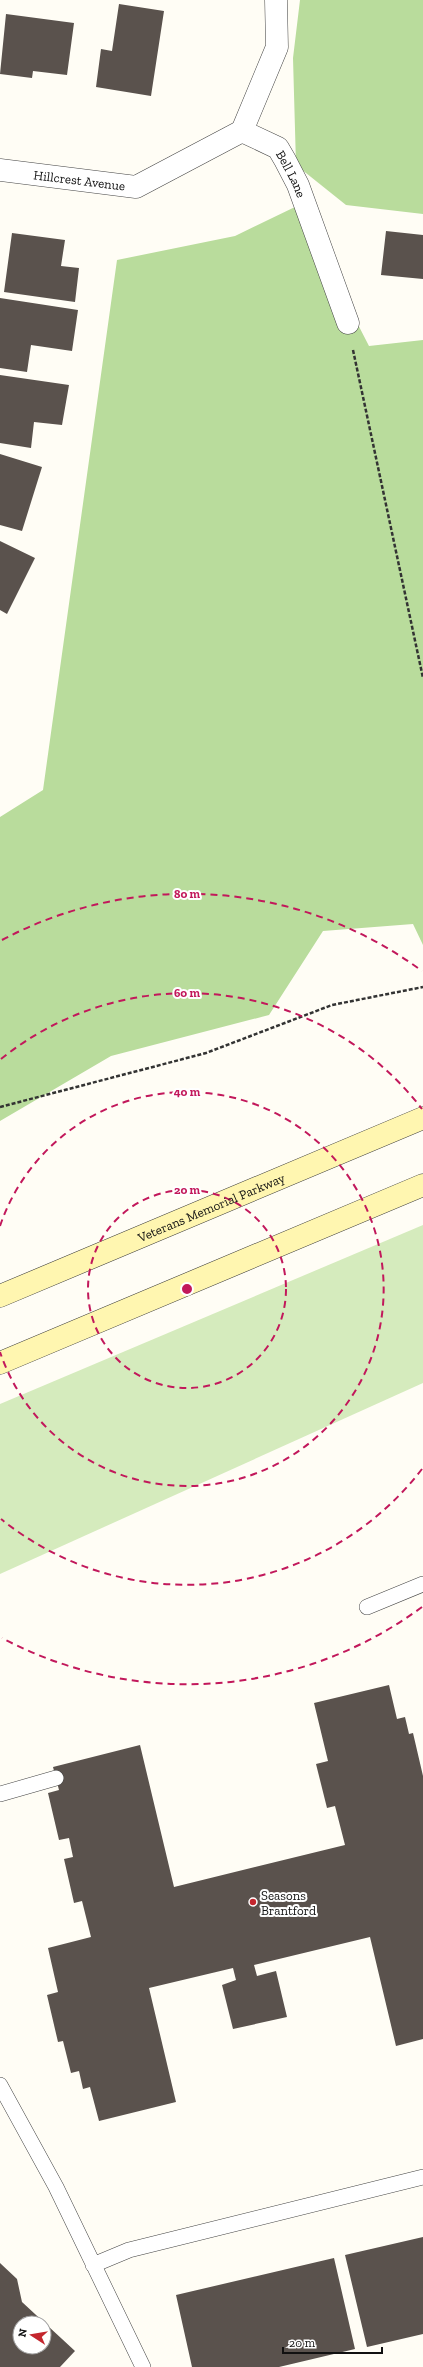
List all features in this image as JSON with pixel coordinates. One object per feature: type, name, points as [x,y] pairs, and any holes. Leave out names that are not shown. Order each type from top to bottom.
[{"type":"main road","name":"Veterans Memorial Parkway","points":[[0,1296],[423,1118]]},
{"type":"main road","points":[[0,1363],[423,1185]]},
{"type":"street","points":[[242,132],[277,47],[276,0]]},
{"type":"street","name":"Hillcrest Avenue","points":[[0,170],[136,187],[242,132]]},
{"type":"street","name":"Bell Lane","points":[[242,132],[278,148],[285,160],[298,185],[348,323]]},
{"type":"lane","points":[[367,1607],[423,1584]]},
{"type":"lane","points":[[0,1794],[56,1778]]},
{"type":"lane","points":[[0,2085],[56,2186],[143,2367]]},
{"type":"lane","points":[[93,2265],[129,2250],[423,2177]]},
{"type":"path","points":[[348,323],[371,443],[423,678]]},
{"type":"path","points":[[0,1107],[206,1053],[332,1005],[423,987]]},
{"type":"green space","points":[[300,0],[423,0],[423,214],[346,205],[296,165],[293,58]]},
{"type":"green space","points":[[297,206],[369,346],[423,340],[423,945],[413,924],[323,931],[269,1015],[111,1056],[0,1121],[0,817],[43,790],[117,260],[235,236]]},
{"type":"green space","points":[[423,1225],[423,1383],[0,1574],[0,1404]]},
{"type":"building","points":[[119,4],[164,11],[151,96],[96,87],[101,49],[112,51]]},
{"type":"building","points":[[6,14],[74,23],[67,75],[33,71],[32,78],[0,74]]},
{"type":"building","points":[[386,231],[423,235],[423,279],[381,275]]},
{"type":"building","points":[[12,233],[65,240],[61,266],[79,268],[75,302],[4,292]]},
{"type":"building","points":[[0,298],[78,310],[72,351],[31,345],[27,372],[0,368]]},
{"type":"building","points":[[0,375],[69,385],[62,425],[34,422],[31,448],[0,443]]},
{"type":"building","points":[[0,454],[42,467],[22,531],[0,525]]},
{"type":"building","points":[[0,541],[35,558],[7,614],[0,610]]},
{"type":"building","name":"Seasons Brantford","points":[[389,1685],[397,1719],[405,1717],[409,1734],[413,1733],[423,1776],[423,2039],[396,2046],[370,1937],[254,1965],[257,1976],[276,1971],[287,2017],[233,2029],[222,1985],[236,1980],[233,1968],[149,1988],[176,2102],[99,2121],[90,2087],[83,2089],[79,2071],[71,2073],[63,2041],[58,2042],[47,1995],[58,1992],[48,1948],[91,1937],[82,1901],[74,1903],[64,1859],[73,1857],[69,1838],[59,1840],[48,1793],[59,1790],[53,1767],[140,1745],[174,1887],[345,1845],[335,1806],[327,1808],[316,1764],[328,1761],[314,1703]]},
{"type":"building","points":[[423,2237],[423,2334],[367,2347],[345,2255]]},
{"type":"building","points":[[334,2258],[355,2349],[279,2367],[192,2367],[176,2295]]},
{"type":"building","points":[[0,2263],[17,2279],[22,2302],[36,2315],[12,2315],[12,2355],[52,2355],[52,2330],[75,2351],[60,2367],[0,2367]]},
{"type":"place","name":"Seasons Brantford","points":[[253,1902]]}]
